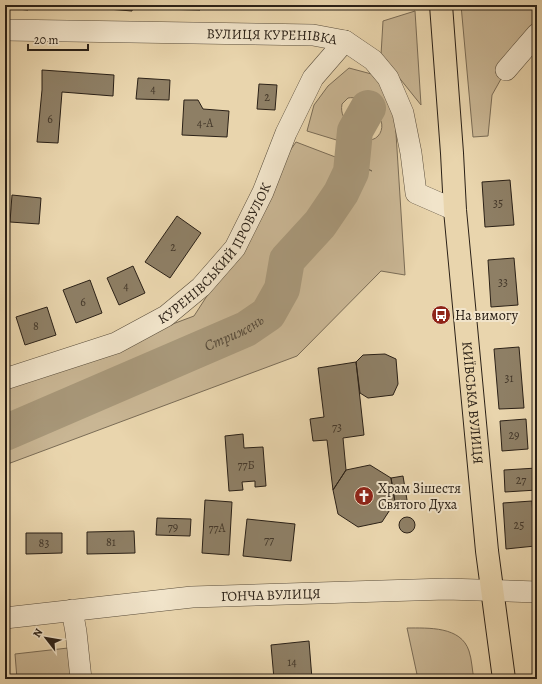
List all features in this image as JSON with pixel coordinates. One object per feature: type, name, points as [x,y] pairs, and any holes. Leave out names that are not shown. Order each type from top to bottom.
[{"type":"main road","name":"КИЇВСЬКА ВУЛИЦЯ","points":[[442,5],[452,153],[454,210],[487,551],[504,679]]},
{"type":"street","name":"ВУЛИЦЯ КУРЕНІВКА","points":[[5,30],[313,35],[345,40],[372,60],[388,78],[403,113],[411,153],[416,193],[454,210]]},
{"type":"street","points":[[506,70],[537,34]]},
{"type":"street","name":"КУРЕНІВСЬКИЙ ПРОВУЛОК","points":[[5,378],[116,343],[166,316],[201,287],[235,248],[263,192],[286,133],[313,78],[345,40]]},
{"type":"street","name":"ГОНЧА ВУЛИЦЯ","points":[[5,618],[192,597],[446,589],[537,592]]},
{"type":"street","points":[[72,610],[81,679]]},
{"type":"shaded area","points":[[461,5],[537,5],[537,34],[506,70],[492,95],[488,136],[473,137]]},
{"type":"shaded area","points":[[415,11],[421,105],[381,55],[383,21]]},
{"type":"shaded area","points":[[349,68],[379,76],[394,102],[405,275],[381,271],[297,356],[5,465],[5,387],[194,316],[258,217],[289,152],[296,142],[372,171],[353,161],[360,136],[368,140],[373,140],[380,134],[382,124],[370,109],[358,99],[348,98],[342,104],[342,114],[351,127],[343,142],[307,131],[314,105],[328,86]]},
{"type":"shaded area","points":[[407,628],[443,630],[459,637],[465,643],[469,651],[474,679],[418,679]]},
{"type":"shaded area","points":[[68,648],[71,679],[17,679],[15,654]]},
{"type":"building","points":[[5,5],[29,5],[28,10],[5,8]]},
{"type":"building","points":[[97,5],[133,5],[132,11],[96,8]]},
{"type":"building","points":[[158,5],[200,5],[200,10],[158,9]]},
{"type":"building","points":[[42,70],[114,75],[113,96],[62,92],[58,143],[37,142],[42,90]]},
{"type":"building","points":[[138,78],[170,80],[169,100],[136,99]]},
{"type":"building","points":[[259,84],[277,85],[275,110],[257,109]]},
{"type":"building","points":[[184,100],[198,100],[203,109],[229,111],[227,137],[182,135]]},
{"type":"building","points":[[510,180],[514,225],[485,227],[482,182]]},
{"type":"building","points":[[12,195],[41,198],[39,224],[10,222]]},
{"type":"building","points":[[177,216],[201,233],[170,278],[145,262]]},
{"type":"building","points":[[514,258],[518,305],[491,307],[488,260]]},
{"type":"building","points":[[133,266],[145,293],[119,305],[107,278]]},
{"type":"building","points":[[90,280],[102,313],[76,323],[63,290]]},
{"type":"building","points":[[47,307],[56,335],[25,345],[16,317]]},
{"type":"building","points":[[519,347],[524,408],[499,409],[494,349]]},
{"type":"building","points":[[385,354],[396,359],[398,384],[393,395],[368,398],[360,393],[356,362],[363,355]]},
{"type":"building","points":[[356,362],[364,435],[343,438],[346,470],[333,490],[327,440],[313,441],[310,419],[324,417],[318,368]]},
{"type":"building","points":[[526,419],[528,449],[502,451],[500,421]]},
{"type":"building","points":[[243,434],[244,448],[263,447],[266,486],[255,487],[255,481],[242,482],[243,490],[229,491],[225,436]]},
{"type":"building","name":"Храм Зішестя Святого Духа","points":[[370,465],[391,478],[395,502],[382,522],[358,527],[338,514],[333,490],[346,470]]},
{"type":"building","points":[[537,468],[537,490],[505,492],[504,470]]},
{"type":"building","points":[[403,476],[407,500],[395,502],[391,478]]},
{"type":"building","points":[[205,500],[232,502],[229,555],[202,553]]},
{"type":"building","points":[[532,501],[535,546],[506,549],[503,503]]},
{"type":"building","points":[[407,517],[414,522],[415,525],[410,532],[407,533],[400,528],[399,525],[404,518]]},
{"type":"building","points":[[157,518],[191,519],[190,536],[156,535]]},
{"type":"building","points":[[247,519],[295,524],[291,561],[243,556]]},
{"type":"building","points":[[134,531],[135,553],[87,554],[87,532]]},
{"type":"building","points":[[26,533],[62,533],[62,553],[26,554]]},
{"type":"building","points":[[309,641],[312,679],[274,679],[271,645]]},
{"type":"waterway","name":"Стрижень","points":[[5,433],[246,329],[268,314],[282,289],[287,260],[320,224],[341,193],[351,172],[355,131],[368,108]]},
{"type":"place","name":"На вимогу","points":[[441,315]]},
{"type":"place","name":"Храм Зішестя Святого Духа","points":[[364,496]]}]
